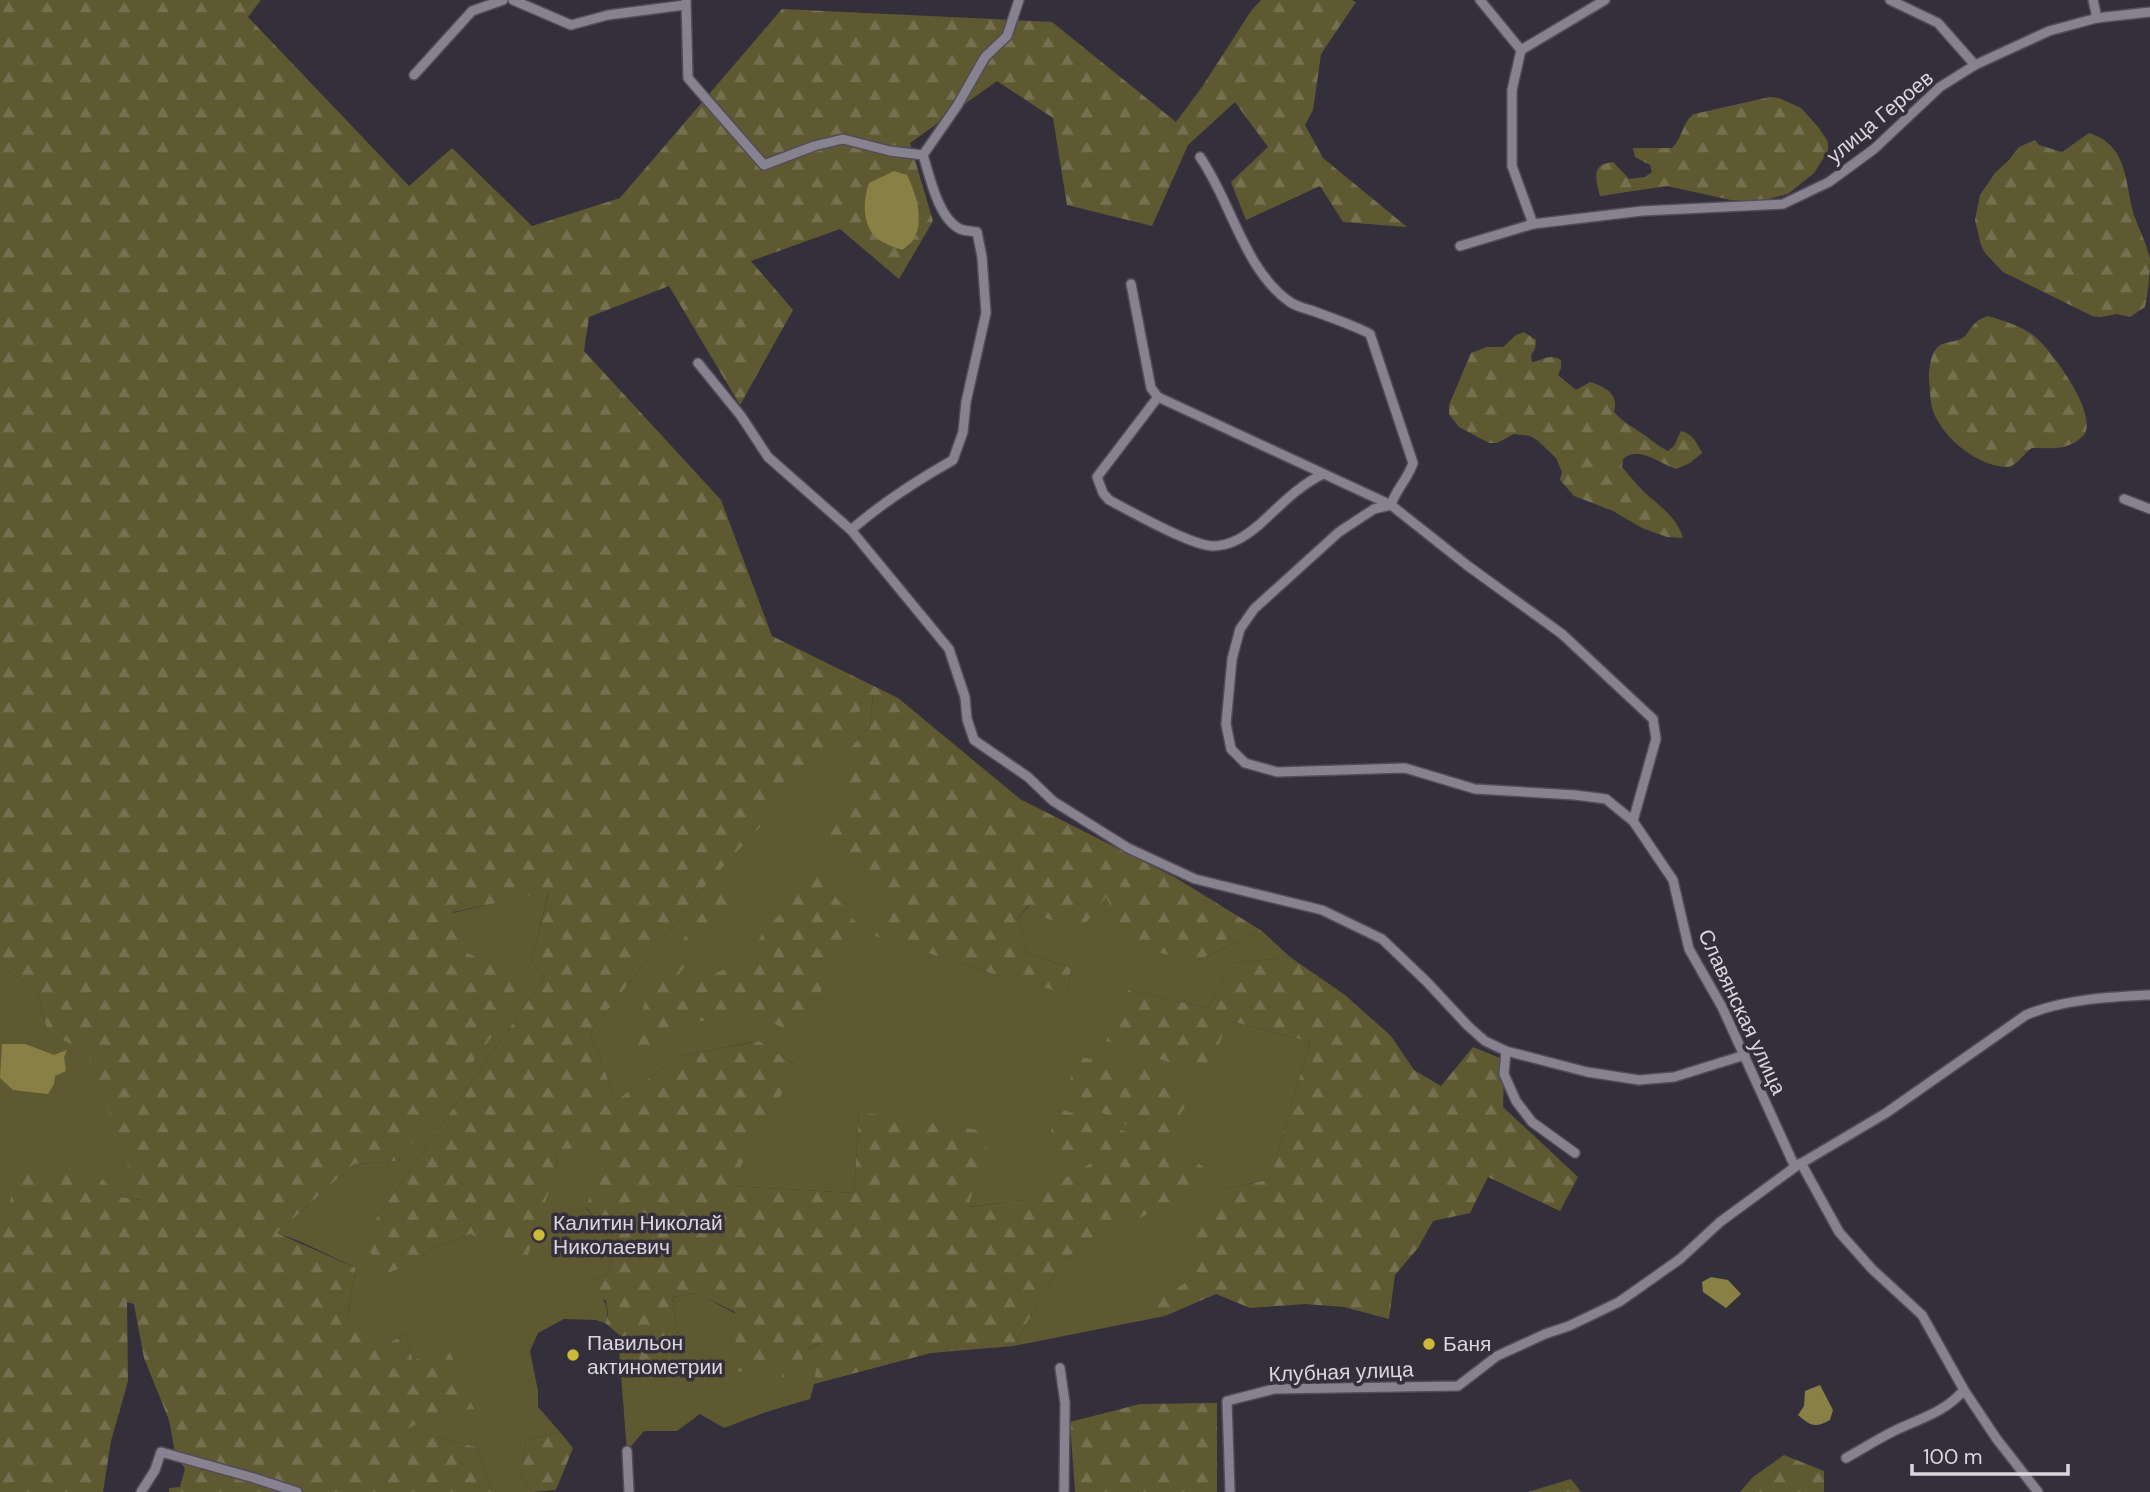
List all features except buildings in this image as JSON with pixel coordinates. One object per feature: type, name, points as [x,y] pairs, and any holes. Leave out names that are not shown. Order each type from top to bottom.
[{"type":"street","points":[[414,75],[472,11],[503,0]]},
{"type":"street","points":[[513,0],[570,24],[685,2],[688,78],[764,165],[814,146],[843,139],[890,151],[923,155]]},
{"type":"street","points":[[923,155],[957,106],[985,57],[1007,36],[1019,0]]},
{"type":"street","points":[[1480,0],[1521,50]]},
{"type":"street","points":[[1533,224],[1512,166],[1512,90],[1521,50],[1605,0]]},
{"type":"street","points":[[1890,0],[1938,23],[1975,65]]},
{"type":"street","points":[[2094,0],[2096,18]]},
{"type":"street","name":"улица Героев","points":[[1460,246],[1533,224],[1642,211],[1783,204],[1829,183],[1874,149],[1940,87],[1975,65],[2049,31],[2096,18],[2150,12]]},
{"type":"street","points":[[851,530],[883,503],[953,460],[963,432],[966,402],[986,313],[982,257],[977,232],[961,230],[947,219],[933,188],[923,155]]},
{"type":"street","points":[[1200,157],[1214,177],[1254,261],[1270,283],[1292,303],[1370,334],[1413,463],[1409,476],[1394,494],[1391,505]]},
{"type":"street","points":[[1131,285],[1151,388],[1158,397],[1391,505],[1468,566],[1562,634],[1653,719],[1656,739],[1633,821]]},
{"type":"street","points":[[698,363],[741,416],[768,457],[851,530],[949,649],[965,697],[967,719],[974,740],[1028,778],[1053,800],[1128,848],[1195,879],[1322,910],[1382,939],[1427,982],[1468,1027],[1485,1041],[1506,1051],[1587,1072],[1639,1080],[1674,1077],[1745,1055]]},
{"type":"street","points":[[1158,397],[1097,477],[1102,494],[1109,500],[1191,540],[1211,546],[1230,543],[1247,536],[1305,482],[1322,474]]},
{"type":"street","points":[[2124,499],[2150,509]]},
{"type":"street","name":"Славянская улица","points":[[1391,505],[1374,509],[1339,532],[1254,609],[1240,629],[1233,659],[1226,723],[1231,749],[1245,763],[1277,772],[1405,768],[1475,789],[1606,799],[1633,821],[1673,880],[1689,949],[1722,1007],[1798,1165],[1839,1232],[1872,1269],[1922,1315],[1964,1390],[1996,1438],[2038,1492]]},
{"type":"street","points":[[1798,1165],[1886,1113],[2026,1015],[2057,1005],[2150,995]]},
{"type":"street","points":[[1506,1051],[1504,1074],[1516,1101],[1532,1122],[1574,1153]]},
{"type":"street","name":"Клубная улица","points":[[1230,1492],[1227,1401],[1274,1389],[1458,1386],[1497,1356],[1619,1302],[1680,1259],[1720,1222],[1798,1165]]},
{"type":"street","points":[[1059,1367],[1065,1403],[1065,1492]]},
{"type":"street","points":[[1846,1458],[1893,1432],[1935,1414],[1953,1402],[1964,1390]]},
{"type":"street","points":[[627,1451],[629,1492]]},
{"type":"street","points":[[141,1492],[155,1470],[161,1452],[296,1492]]},
{"type":"green space","points":[[0,0],[261,0],[248,17],[409,186],[452,148],[532,226],[620,198],[782,9],[1052,22],[1176,122],[1261,0],[1356,2],[1321,54],[1313,110],[1305,125],[1323,158],[1407,227],[1343,222],[1320,186],[1246,220],[1231,182],[1268,147],[1235,102],[1188,145],[1152,226],[1067,205],[1053,118],[997,81],[910,143],[933,221],[899,279],[840,229],[751,261],[793,310],[740,405],[669,286],[589,317],[584,351],[721,500],[772,636],[898,698],[1020,799],[1176,878],[1262,931],[1196,961],[1132,947],[1106,897],[1081,929],[1045,918],[1028,906],[1018,918],[1027,953],[1071,968],[1068,994],[990,973],[875,936],[887,904],[823,848],[831,808],[875,793],[845,782],[851,747],[870,726],[873,695],[789,796],[703,888],[590,1033],[616,1100],[681,1056],[759,1041],[797,1066],[730,1186],[854,1193],[859,1112],[991,1132],[968,1207],[1027,1200],[1100,1158],[1052,1149],[1051,1130],[1061,1109],[1183,1152],[1217,1177],[1065,1258],[1013,1346],[931,1353],[814,1384],[819,1343],[805,1351],[795,1386],[780,1386],[784,1366],[736,1372],[735,1312],[696,1293],[672,1297],[680,1348],[644,1384],[633,1380],[623,1338],[605,1323],[608,1314],[606,1301],[588,1290],[588,1283],[607,1274],[615,1251],[602,1227],[586,1207],[597,1176],[588,1156],[579,1148],[557,1150],[556,1170],[525,1263],[471,1234],[430,1250],[409,1265],[385,1274],[369,1250],[371,1226],[545,977],[531,961],[549,892],[453,912],[460,949],[531,985],[398,1161],[354,1164],[277,1233],[356,1268],[347,1318],[377,1328],[369,1353],[406,1334],[413,1361],[446,1343],[474,1409],[443,1411],[405,1430],[477,1447],[492,1492],[169,1492],[169,1488],[180,1487],[185,1469],[175,1452],[169,1420],[144,1358],[134,1304],[127,1302],[128,1381],[111,1441],[103,1492],[0,1492],[0,1235],[4,1231],[17,1167],[96,1173],[121,1197],[141,1200],[86,1049],[48,1035],[37,990],[0,966]],"holes":[[[871,231],[917,233],[909,246],[902,250],[885,244]]]},
{"type":"green space","points":[[1770,97],[1801,108],[1828,142],[1828,151],[1814,173],[1788,194],[1757,202],[1731,200],[1667,186],[1600,196],[1596,174],[1606,163],[1613,162],[1629,179],[1645,177],[1652,172],[1650,165],[1635,157],[1633,148],[1672,148],[1694,114]]},
{"type":"green space","points":[[2089,133],[2112,147],[2119,157],[2135,218],[2150,259],[2145,307],[2130,317],[2117,314],[2092,316],[2003,272],[1985,253],[1975,220],[1980,195],[1995,173],[2019,147],[2035,140],[2039,145],[2062,152]]},
{"type":"green space","points":[[1988,316],[2033,335],[2061,367],[2080,399],[2085,414],[2087,426],[2083,436],[2077,441],[2059,448],[2032,448],[2014,465],[2007,467],[1984,462],[1973,456],[1945,431],[1931,403],[1929,375],[1932,355],[1939,346],[1962,338],[1977,322]]},
{"type":"green space","points":[[1524,332],[1536,340],[1531,355],[1532,362],[1557,358],[1561,360],[1558,375],[1576,390],[1590,382],[1606,389],[1615,400],[1614,412],[1662,448],[1668,451],[1674,446],[1681,431],[1694,439],[1702,453],[1690,463],[1676,469],[1642,454],[1629,455],[1623,459],[1622,467],[1672,518],[1683,538],[1667,537],[1642,528],[1613,511],[1574,496],[1560,480],[1562,472],[1556,458],[1530,436],[1514,434],[1497,443],[1489,443],[1459,427],[1449,414],[1449,405],[1471,353],[1487,347],[1503,347],[1516,335]]},
{"type":"green space","points":[[873,694],[870,726],[851,747],[876,793],[888,904],[876,936],[990,973],[1068,993],[1071,968],[1027,953],[1018,918],[1029,906],[1045,918],[1105,897],[1196,961],[1262,931],[1290,957],[1233,963],[1208,1008],[1128,990],[1310,1042],[1270,1179],[1221,1190],[1191,1280],[1144,1305],[1165,1316],[1013,1346],[1065,1258],[1216,1177],[1102,1158],[1027,1200],[967,1207],[859,1112],[854,1193],[729,1186],[796,1065],[758,1041],[681,1056],[616,1100],[590,1033],[703,888]]},
{"type":"green space","points":[[829,871],[831,891],[858,925],[797,1034],[747,1012],[723,1021],[697,1021],[669,1028],[653,1045],[632,1049],[649,987],[718,891],[741,887],[670,987],[682,1001],[693,993],[704,978],[743,962],[769,925],[794,901],[804,874]]},
{"type":"green space","points":[[549,891],[531,961],[545,977],[371,1226],[409,1265],[430,1250],[471,1234],[556,1170],[557,1150],[579,1147],[588,1156],[598,1176],[586,1208],[602,1227],[615,1251],[607,1274],[588,1283],[606,1305],[605,1323],[596,1320],[564,1319],[538,1333],[530,1351],[538,1391],[538,1407],[560,1432],[526,1440],[521,1475],[532,1492],[492,1492],[477,1447],[404,1430],[443,1411],[446,1344],[413,1361],[406,1334],[368,1354],[347,1319],[356,1268],[277,1233],[354,1164],[398,1161],[530,985],[459,949],[452,913]]},
{"type":"green space","points":[[1290,957],[1345,995],[1391,1036],[1414,1070],[1441,1086],[1473,1047],[1507,1061],[1503,1107],[1578,1177],[1560,1211],[1488,1177],[1470,1213],[1433,1221],[1418,1248],[1395,1275],[1389,1319],[1344,1307],[1305,1304],[1250,1308],[1216,1294],[1165,1316],[1143,1305],[1191,1280],[1191,1229],[1221,1190],[1270,1179],[1310,1042],[1230,1021],[1204,1074],[1106,1041],[1128,990],[1208,1008],[1233,963]]},
{"type":"green space","points":[[0,966],[37,990],[48,1035],[86,1048],[142,1200],[121,1197],[95,1173],[0,1235]]},
{"type":"green space","points":[[1074,1056],[1141,1067],[1197,1088],[1168,1134],[1127,1125],[1068,1096]]},
{"type":"green space","points":[[697,1293],[805,1351],[820,1343],[810,1399],[724,1428],[700,1414],[677,1431],[644,1431],[627,1451],[618,1337],[623,1338],[623,1347],[680,1348],[672,1297]]},
{"type":"green space","points":[[1217,1403],[1217,1492],[1075,1492],[1070,1422],[1140,1404]]},
{"type":"green space","points":[[560,1432],[573,1448],[556,1490],[532,1492],[521,1475],[526,1440]]},
{"type":"green space","points":[[1784,1455],[1824,1471],[1824,1492],[1740,1492],[1753,1477]]},
{"type":"green space","points":[[1571,1479],[1581,1492],[1528,1492]]},
{"type":"shaded area","points":[[894,171],[907,175],[915,194],[919,216],[916,235],[902,250],[885,243],[871,232],[865,212],[869,183]]},
{"type":"shaded area","points":[[2,1044],[25,1044],[54,1055],[67,1050],[64,1057],[66,1071],[55,1076],[48,1094],[13,1090],[0,1078]]},
{"type":"shaded area","points":[[1711,1277],[1728,1280],[1741,1294],[1726,1308],[1703,1292],[1702,1282]]},
{"type":"shaded area","points":[[1820,1385],[1833,1410],[1830,1420],[1812,1425],[1798,1415],[1804,1406],[1805,1391]]},
{"type":"place","name":"Калитин Николай Николаевич","points":[[539,1235]]},
{"type":"place","name":"Баня","points":[[1429,1344]]},
{"type":"place","name":"Павильон актинометрии","points":[[573,1355]]}]
